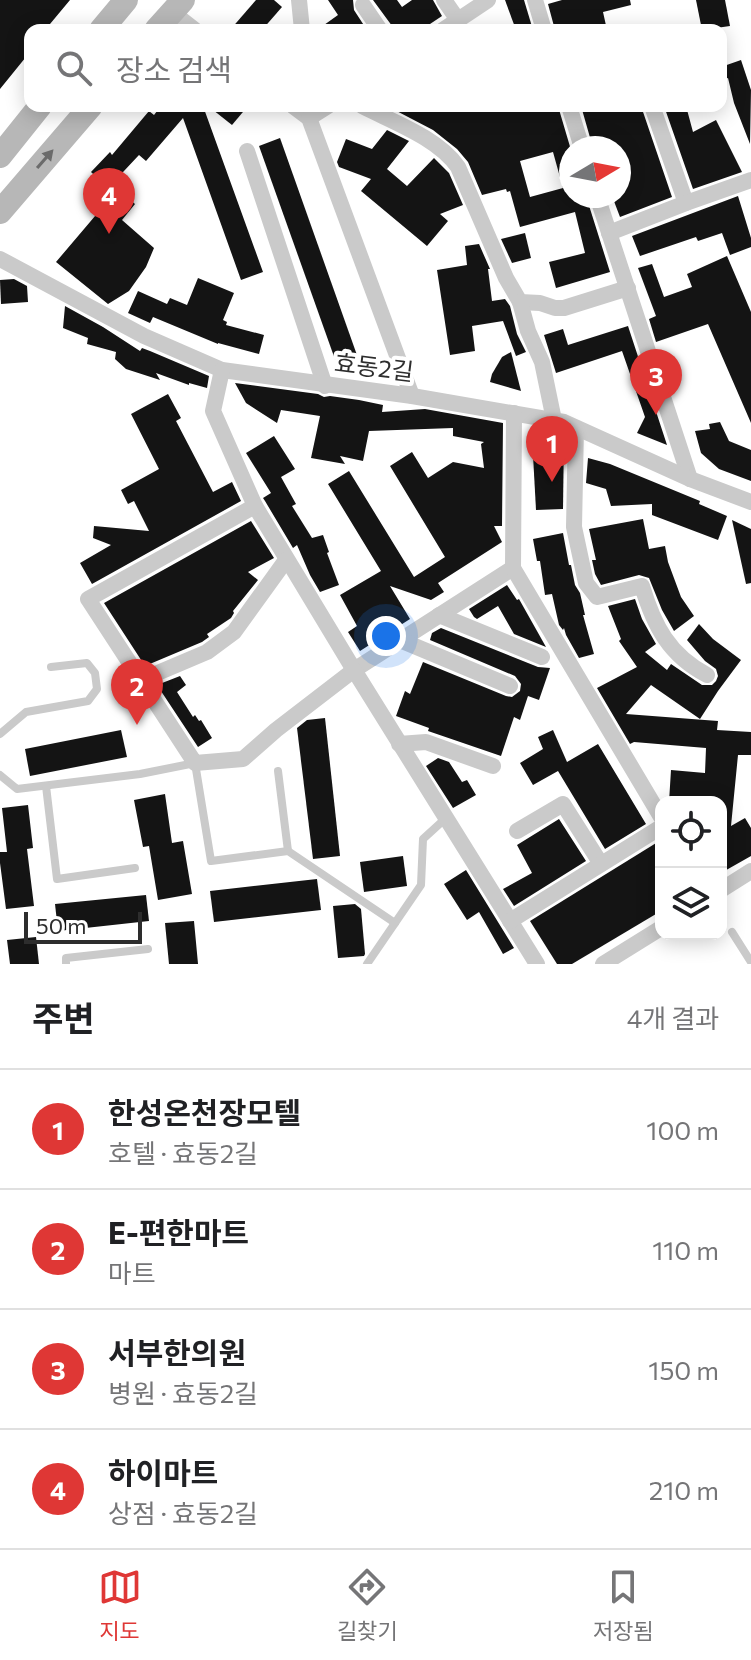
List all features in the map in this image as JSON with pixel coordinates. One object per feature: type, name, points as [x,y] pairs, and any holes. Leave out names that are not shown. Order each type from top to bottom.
[{"type":"street","points":[[106,24],[126,0]]},
{"type":"street","points":[[299,0],[301,24]]},
{"type":"street","points":[[444,0],[458,20]]},
{"type":"street","points":[[452,24],[488,0]]},
{"type":"street","points":[[535,0],[542,24]]},
{"type":"street","points":[[363,5],[376,24]]},
{"type":"street","points":[[0,156],[35,112]]},
{"type":"street","points":[[0,212],[86,112]]},
{"type":"street","points":[[301,112],[309,118],[412,396]]},
{"type":"street","points":[[309,118],[318,112]]},
{"type":"street","points":[[374,112],[433,143],[458,167],[506,278],[520,302],[528,331],[542,362],[554,420]]},
{"type":"street","points":[[571,112],[578,136]]},
{"type":"street","points":[[654,112],[686,203]]},
{"type":"street","points":[[247,151],[325,386]]},
{"type":"street","points":[[609,233],[751,180]]},
{"type":"street","points":[[601,208],[690,479]]},
{"type":"street","name":"효동2길","points":[[0,259],[144,336],[222,370],[412,396],[564,422],[690,479],[751,502]]},
{"type":"street","points":[[520,302],[564,308],[628,288]]},
{"type":"street","points":[[222,370],[213,411],[255,506],[537,964]]},
{"type":"street","points":[[514,413],[513,568],[655,807]]},
{"type":"street","points":[[576,428],[574,527],[586,583],[597,597],[642,586],[650,612],[676,653],[707,675]]},
{"type":"street","points":[[255,506],[88,599],[195,763],[243,759],[354,670],[513,568]]},
{"type":"street","points":[[141,680],[207,652],[234,632],[286,560]]},
{"type":"street","points":[[439,615],[542,657]]},
{"type":"street","points":[[400,640],[510,686]]},
{"type":"street","points":[[399,744],[426,742],[493,766]]},
{"type":"street","points":[[517,831],[563,804],[601,864]]},
{"type":"street","points":[[510,921],[655,831]]},
{"type":"street","points":[[727,886],[751,871]]},
{"type":"street","points":[[603,964],[655,932]]},
{"type":"lane","points":[[0,734],[26,712],[88,701],[97,689],[95,673],[87,663],[51,667]]},
{"type":"lane","points":[[0,775],[17,789],[140,774],[195,763],[211,861],[288,851],[395,923]]},
{"type":"lane","points":[[278,771],[288,851]]},
{"type":"lane","points":[[46,786],[57,879],[135,868]]},
{"type":"lane","points":[[367,964],[421,885],[423,839],[446,818]]},
{"type":"lane","points":[[732,932],[751,962]]},
{"type":"lane","points":[[66,964],[66,958],[148,949]]},
{"type":"building","points":[[0,0],[70,0],[50,24],[24,24],[24,59],[0,89]]},
{"type":"building","points":[[256,0],[274,0],[282,7],[267,24],[235,24]]},
{"type":"building","points":[[328,0],[353,0],[354,10],[363,24],[325,24],[338,15]]},
{"type":"building","points":[[373,0],[397,0],[402,7],[412,0],[433,0],[442,16],[430,24],[391,24]]},
{"type":"building","points":[[505,0],[524,0],[531,24],[514,24]]},
{"type":"building","points":[[562,0],[630,0],[631,5],[603,12],[606,24],[553,24],[548,4]]},
{"type":"building","points":[[696,0],[725,0],[730,26],[701,24]]},
{"type":"building","points":[[741,60],[751,90],[750,144],[734,103],[727,78],[727,65]]},
{"type":"building","points":[[148,112],[154,115],[156,112],[205,112],[263,272],[241,280],[183,118],[146,161],[139,155],[108,188],[91,172],[110,152],[112,155]]},
{"type":"building","points":[[216,112],[243,112],[232,125]]},
{"type":"building","points":[[398,112],[560,112],[567,136],[559,136],[559,174],[553,152],[520,161],[530,197],[559,189],[559,208],[590,208],[610,272],[556,288],[549,262],[585,253],[575,212],[520,227],[510,191],[506,189],[482,195],[468,162],[433,130]]},
{"type":"building","points":[[583,112],[643,112],[672,197],[620,217],[617,208],[631,208],[631,136],[590,136]]},
{"type":"building","points":[[666,112],[688,112],[693,132],[716,120],[742,172],[693,189]]},
{"type":"building","points":[[387,130],[409,141],[387,169],[407,186],[434,158],[449,173],[463,205],[440,214],[448,221],[427,246],[361,191],[371,179],[339,167],[337,162],[346,139],[372,149]]},
{"type":"building","points":[[280,138],[358,358],[337,365],[259,146]]},
{"type":"building","points":[[118,189],[135,204],[122,220],[154,248],[146,267],[129,291],[108,304],[56,262]]},
{"type":"building","points":[[738,196],[751,247],[730,255],[722,233],[698,241],[696,237],[640,256],[632,236]]},
{"type":"building","points":[[525,233],[531,258],[512,263],[501,239]]},
{"type":"building","points":[[479,244],[490,269],[492,301],[505,299],[510,306],[517,334],[526,352],[516,356],[503,321],[472,326],[475,351],[450,355],[437,270],[467,265],[465,246]]},
{"type":"building","points":[[727,256],[751,312],[751,423],[708,324],[656,342],[649,319],[656,316],[638,268],[652,264],[664,297],[692,287],[687,274]]},
{"type":"building","points":[[198,278],[234,293],[223,320],[227,322],[226,325],[264,335],[259,354],[218,344],[153,317],[150,323],[128,313],[138,291],[167,304],[170,298],[187,305]]},
{"type":"building","points":[[14,279],[27,286],[28,302],[1,304],[0,280]]},
{"type":"building","points":[[65,306],[140,351],[142,348],[209,376],[207,388],[156,373],[160,380],[126,369],[115,359],[116,352],[87,344],[88,338],[63,328]]},
{"type":"building","points":[[628,326],[667,445],[637,433],[645,417],[622,351],[556,373],[544,335],[563,329],[568,345]]},
{"type":"building","points":[[511,352],[521,391],[490,382],[502,357]]},
{"type":"building","points":[[235,383],[359,400],[383,405],[382,412],[425,409],[503,423],[502,526],[494,526],[502,542],[438,583],[444,592],[431,600],[390,586],[410,619],[360,651],[348,632],[357,626],[340,595],[381,571],[328,484],[349,471],[414,577],[445,557],[390,466],[412,452],[428,478],[453,462],[484,468],[481,444],[484,442],[453,436],[453,428],[369,431],[363,461],[340,456],[345,464],[311,458],[320,416],[281,410],[277,423],[246,403]]},
{"type":"building","points":[[168,394],[181,418],[176,421],[213,492],[232,482],[241,501],[92,584],[80,563],[111,545],[93,538],[94,526],[149,531],[134,501],[128,504],[121,490],[159,469],[131,414]]},
{"type":"building","points":[[720,422],[729,441],[751,450],[751,481],[719,469],[701,453],[695,431],[710,429],[709,424]]},
{"type":"building","points":[[534,431],[564,434],[563,509],[536,510]]},
{"type":"building","points":[[274,436],[295,469],[281,477],[296,504],[292,506],[312,538],[323,535],[339,585],[320,592],[297,545],[293,548],[263,498],[271,493],[246,453]]},
{"type":"building","points":[[588,458],[700,501],[699,504],[727,516],[718,540],[652,515],[652,504],[611,506],[606,489],[586,483]]},
{"type":"building","points":[[643,519],[649,549],[665,546],[681,597],[694,616],[674,631],[649,578],[639,575],[601,585],[595,574],[592,560],[596,560],[589,529]]},
{"type":"building","points":[[732,520],[751,529],[751,583],[746,584]]},
{"type":"building","points":[[251,521],[274,558],[248,572],[258,580],[233,611],[231,618],[207,634],[209,637],[202,642],[145,666],[104,603]]},
{"type":"building","points":[[563,533],[594,654],[579,658],[564,628],[559,625],[552,594],[545,595],[533,539]]},
{"type":"building","points":[[507,585],[519,599],[546,647],[514,634],[498,606],[477,619],[474,617],[469,609]]},
{"type":"building","points":[[635,599],[656,644],[645,652],[667,670],[671,664],[702,685],[712,685],[718,676],[716,669],[687,640],[699,624],[741,660],[700,719],[651,685],[626,714],[718,721],[717,730],[751,732],[751,755],[738,755],[731,826],[745,818],[751,828],[751,856],[727,870],[727,796],[669,796],[671,770],[705,773],[706,748],[630,744],[597,688],[637,667],[619,641],[621,639],[608,606]]},
{"type":"building","points":[[441,628],[538,667],[550,668],[539,700],[528,696],[520,720],[514,717],[501,756],[428,731],[429,728],[396,716],[405,691],[410,694],[423,662],[506,696],[512,697],[520,691],[521,684],[515,676],[430,640],[432,633]]},
{"type":"building","points":[[180,676],[186,685],[177,692],[193,717],[195,715],[201,720],[212,738],[198,747],[157,685]]},
{"type":"building","points":[[325,718],[340,856],[313,859],[297,728],[307,720]]},
{"type":"building","points":[[121,730],[127,757],[30,776],[25,749]]},
{"type":"building","points":[[553,730],[567,762],[598,744],[646,824],[605,849],[558,771],[533,785],[520,763],[543,749],[538,737]]},
{"type":"building","points":[[438,758],[449,762],[462,782],[467,780],[476,795],[453,808],[426,766]]},
{"type":"building","points":[[165,794],[172,843],[183,841],[192,894],[158,900],[149,846],[143,847],[134,800]]},
{"type":"building","points":[[28,805],[33,848],[27,849],[34,906],[6,909],[0,863],[0,852],[7,852],[2,808]]},
{"type":"building","points":[[559,819],[586,861],[514,906],[503,889],[532,873],[517,845]]},
{"type":"building","points":[[655,844],[655,915],[572,964],[557,964],[530,921]]},
{"type":"building","points":[[403,856],[407,886],[364,892],[360,862]]},
{"type":"building","points":[[466,870],[514,948],[503,954],[479,912],[467,920],[444,884]]},
{"type":"building","points":[[317,879],[321,910],[214,922],[210,891]]},
{"type":"building","points":[[146,895],[149,921],[58,931],[55,904]]},
{"type":"building","points":[[355,904],[361,909],[365,954],[338,958],[333,906]]},
{"type":"building","points":[[194,921],[198,964],[169,964],[165,923]]},
{"type":"building","points":[[36,937],[39,964],[10,964],[7,940]]},
{"type":"place","name":"하이마트","points":[[109,234]]},
{"type":"place","name":"서부한의원","points":[[656,415]]},
{"type":"place","name":"한성온천장모텔","points":[[552,482]]},
{"type":"place","name":"E-편한마트","points":[[137,725]]}]
